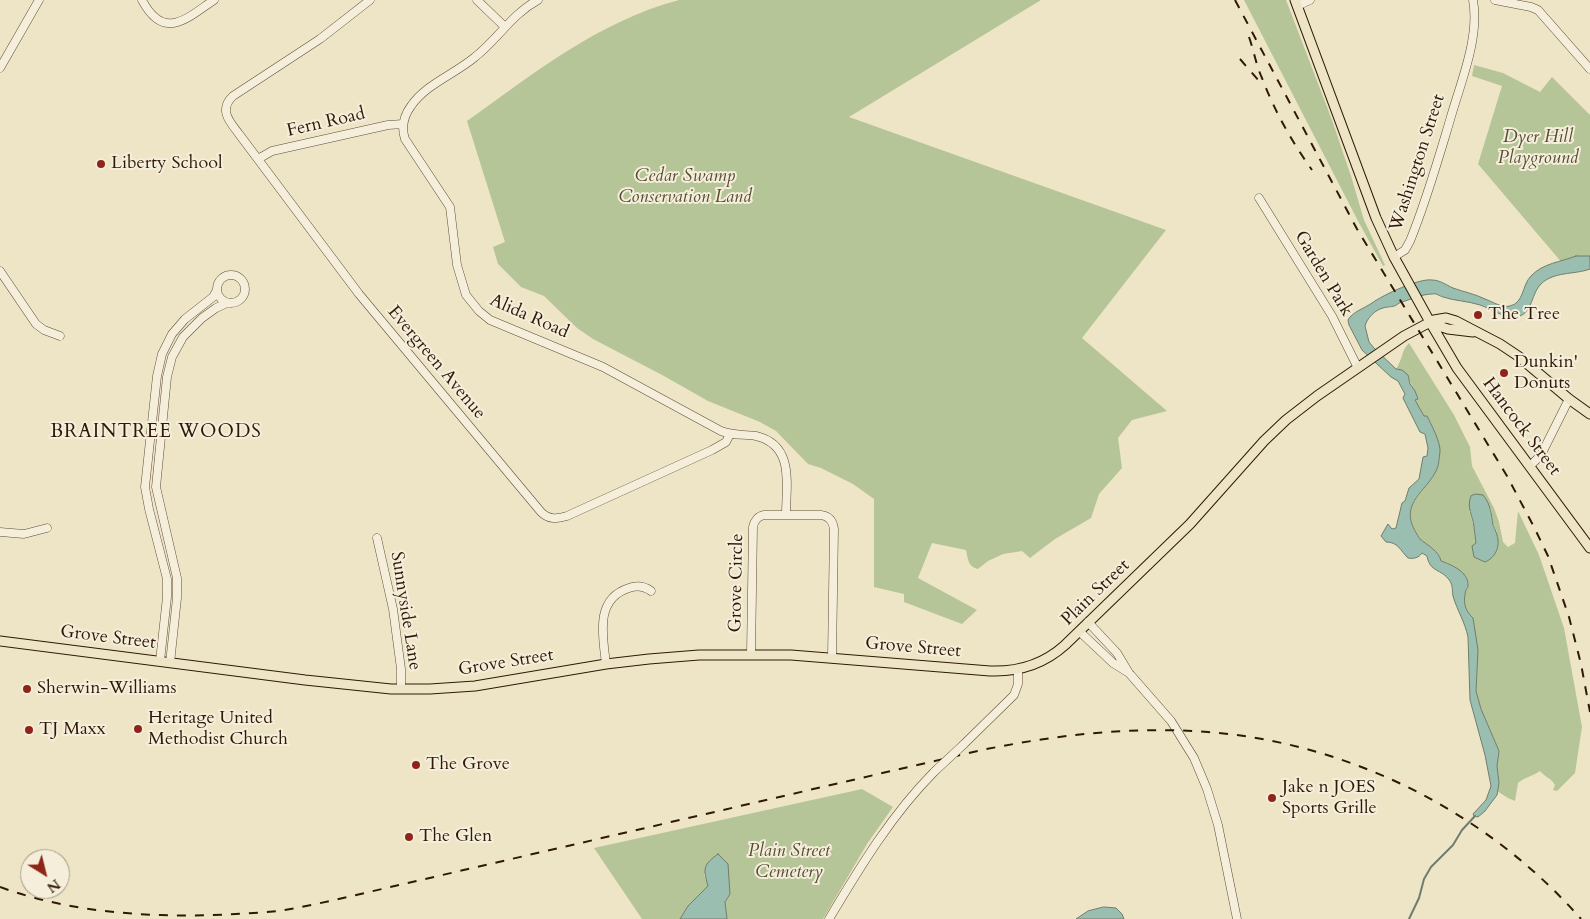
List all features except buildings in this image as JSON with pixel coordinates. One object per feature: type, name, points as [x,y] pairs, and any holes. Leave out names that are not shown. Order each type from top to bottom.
[{"type":"main road","points":[[1296,3],[1376,218],[1394,257]]},
{"type":"main road","name":"Washington Street","points":[[1394,257],[1430,322]]},
{"type":"main road","points":[[1430,322],[1445,328],[1477,332],[1492,340],[1512,352],[1590,414]]},
{"type":"main road","name":"Plain Street","points":[[1018,669],[1034,664],[1060,650],[1190,524],[1278,427],[1309,401],[1385,349],[1430,322]]},
{"type":"main road","name":"Hancock Street","points":[[1430,322],[1457,368],[1590,548]]},
{"type":"main road","name":"Grove Street","points":[[0,641],[362,687],[401,689],[439,689],[482,685],[606,664],[688,655],[751,654],[832,658],[990,671],[1018,669]]},
{"type":"street","points":[[0,68],[39,0]]},
{"type":"street","points":[[142,0],[157,19],[173,24],[184,20],[214,0]]},
{"type":"street","name":"Evergreen Avenue","points":[[370,0],[320,39],[228,101],[226,110],[228,117],[258,159],[367,303],[541,512],[548,517],[557,519],[567,516],[712,450],[726,442],[730,434]]},
{"type":"street","points":[[477,0],[504,27]]},
{"type":"street","points":[[403,124],[406,114],[416,100],[432,86],[476,56],[522,10],[538,0]]},
{"type":"street","points":[[1296,3],[1310,0]]},
{"type":"street","name":"Washington Street","points":[[1394,257],[1404,250],[1410,241],[1441,150],[1471,42],[1475,18],[1473,0]]},
{"type":"street","points":[[1495,0],[1538,10],[1590,68]]},
{"type":"street","name":"Fern Road","points":[[258,159],[272,151],[388,125],[403,124]]},
{"type":"street","name":"Alida Road","points":[[403,124],[404,136],[450,207],[461,283],[468,299],[478,311],[495,322],[604,367],[717,430],[730,434]]},
{"type":"street","name":"Garden Park","points":[[1258,198],[1336,322],[1350,355],[1358,368]]},
{"type":"street","points":[[0,270],[36,324],[44,330],[60,336]]},
{"type":"street","points":[[160,661],[167,584],[145,487],[158,370],[167,344],[181,323],[210,299],[217,290],[219,282],[227,276],[234,275],[242,281],[245,288],[242,298],[237,302],[227,303],[216,308],[196,323],[178,344],[168,372],[156,487],[177,583],[170,663]]},
{"type":"street","points":[[217,290],[220,299],[227,303]]},
{"type":"street","points":[[1530,466],[1543,452],[1569,399]]},
{"type":"street","points":[[151,426],[161,427]]},
{"type":"street","points":[[730,434],[759,437],[779,449],[785,464],[786,515]]},
{"type":"street","name":"Grove Circle","points":[[751,654],[754,524],[756,519],[761,516],[824,516],[829,518],[834,526],[832,658]]},
{"type":"street","points":[[0,532],[24,534],[47,528]]},
{"type":"street","points":[[155,531],[165,529]]},
{"type":"street","name":"Sunnyside Lane","points":[[377,538],[393,609],[401,669],[401,689]]},
{"type":"street","points":[[606,664],[602,625],[608,605],[617,594],[629,587],[641,586],[651,591]]},
{"type":"street","points":[[1088,622],[1117,653],[1129,673],[1171,721],[1190,752],[1210,797],[1220,830],[1237,919]]},
{"type":"street","points":[[1079,631],[1113,663],[1129,673]]},
{"type":"street","points":[[829,919],[892,823],[916,791],[1014,695],[1018,684],[1018,669]]},
{"type":"green space","name":"Cedar Swamp Conservation Land","points":[[679,0],[1041,0],[849,117],[1166,230],[1082,338],[1167,411],[1132,420],[1118,438],[1122,468],[1099,494],[1091,518],[1055,539],[1030,558],[1022,551],[1003,554],[988,561],[978,569],[970,564],[966,550],[932,543],[918,578],[977,610],[962,624],[904,602],[904,594],[874,587],[874,499],[853,484],[821,468],[808,464],[776,431],[760,422],[708,401],[593,339],[577,328],[544,296],[521,287],[498,264],[493,247],[505,242],[467,121],[542,68],[594,35],[650,9]]},
{"type":"green space","points":[[1244,0],[1286,0],[1332,120],[1364,220],[1385,265],[1383,266],[1358,221]]},
{"type":"green space","name":"Dyer Hill Playground","points":[[1474,65],[1503,73],[1540,92],[1552,77],[1590,115],[1590,261],[1563,264],[1478,164],[1502,86],[1472,76]]},
{"type":"green space","points":[[1409,343],[1454,415],[1470,447],[1472,466],[1494,508],[1503,542],[1508,547],[1515,543],[1518,511],[1539,555],[1564,628],[1582,727],[1575,773],[1557,791],[1553,790],[1555,785],[1540,771],[1518,783],[1515,801],[1497,791],[1499,783],[1497,766],[1499,751],[1481,709],[1476,691],[1477,672],[1473,618],[1467,612],[1464,602],[1468,587],[1467,581],[1462,573],[1441,561],[1435,551],[1420,539],[1411,522],[1410,513],[1412,506],[1435,472],[1439,452],[1437,440],[1427,416],[1424,416],[1415,400],[1418,399],[1408,375],[1396,369]],"holes":[[[1491,508],[1493,523],[1497,532],[1476,544],[1469,511]]]},
{"type":"green space","name":"Plain Street Cemetery","points":[[862,789],[893,807],[867,844],[823,919],[727,919],[725,902],[730,894],[728,881],[704,874],[708,886],[688,906],[680,919],[642,919],[594,848]]},
{"type":"shaded area","points":[[1576,256],[1590,256],[1590,269],[1551,277],[1537,289],[1525,313],[1516,317],[1498,313],[1480,305],[1442,297],[1437,294],[1428,294],[1374,312],[1369,317],[1365,326],[1369,342],[1374,348],[1396,369],[1402,370],[1408,375],[1410,384],[1418,399],[1415,400],[1424,416],[1427,416],[1439,444],[1440,452],[1437,469],[1415,500],[1410,514],[1411,521],[1420,539],[1435,551],[1441,561],[1463,573],[1468,581],[1465,605],[1473,618],[1478,650],[1476,691],[1481,709],[1499,751],[1497,795],[1478,817],[1473,814],[1486,800],[1491,786],[1485,755],[1470,700],[1468,637],[1453,596],[1451,583],[1447,577],[1433,568],[1427,556],[1422,553],[1416,558],[1408,558],[1396,545],[1386,542],[1381,536],[1388,524],[1392,529],[1396,528],[1402,503],[1405,501],[1409,488],[1419,479],[1423,457],[1427,456],[1428,448],[1425,434],[1420,432],[1403,398],[1405,394],[1398,381],[1391,377],[1362,350],[1348,320],[1356,312],[1384,296],[1410,284],[1426,280],[1438,281],[1498,304],[1510,306],[1518,301],[1528,280],[1541,268]]},
{"type":"shaded area","points":[[1476,494],[1483,495],[1488,502],[1498,541],[1497,550],[1485,562],[1474,557],[1472,546],[1476,543],[1469,504],[1471,496]]},
{"type":"shaded area","points":[[718,854],[728,864],[730,894],[725,902],[727,919],[680,919],[688,906],[708,886],[705,875],[706,867],[709,861]]},
{"type":"shaded area","points":[[1104,907],[1116,908],[1124,919],[1076,919],[1088,911]]},
{"type":"waterway","points":[[1409,919],[1419,898],[1424,879],[1431,867],[1453,845],[1462,830],[1475,816]]},
{"type":"railway","points":[[1235,0],[1357,229],[1507,476],[1534,527],[1548,556],[1569,617],[1581,664],[1590,712]]},
{"type":"railway","points":[[1249,37],[1258,68],[1272,102],[1297,148],[1312,170]]},
{"type":"railway","points":[[1240,59],[1259,81]]},
{"type":"railway","points":[[0,887],[33,898],[103,911],[173,915],[244,914],[279,911],[313,905],[982,750],[1094,733],[1180,730],[1261,739],[1313,751],[1364,768],[1412,790],[1459,816],[1503,846],[1544,881],[1581,919]]},
{"type":"place","name":"Liberty School","points":[[101,164]]},
{"type":"place","name":"The Tree","points":[[1478,315]]},
{"type":"place","name":"Dunkin' Donuts","points":[[1504,373]]},
{"type":"place","name":"Sherwin-Williams","points":[[27,689]]},
{"type":"place","name":"Heritage United Methodist Church","points":[[138,729]]},
{"type":"place","name":"TJ Maxx","points":[[29,730]]},
{"type":"place","name":"The Grove","points":[[416,765]]},
{"type":"place","name":"Jake n JOES Sports Grille","points":[[1272,798]]},
{"type":"place","name":"The Glen","points":[[409,837]]},
{"type":"district","name":"BRAINTREE WOODS","points":[[156,433]]}]
